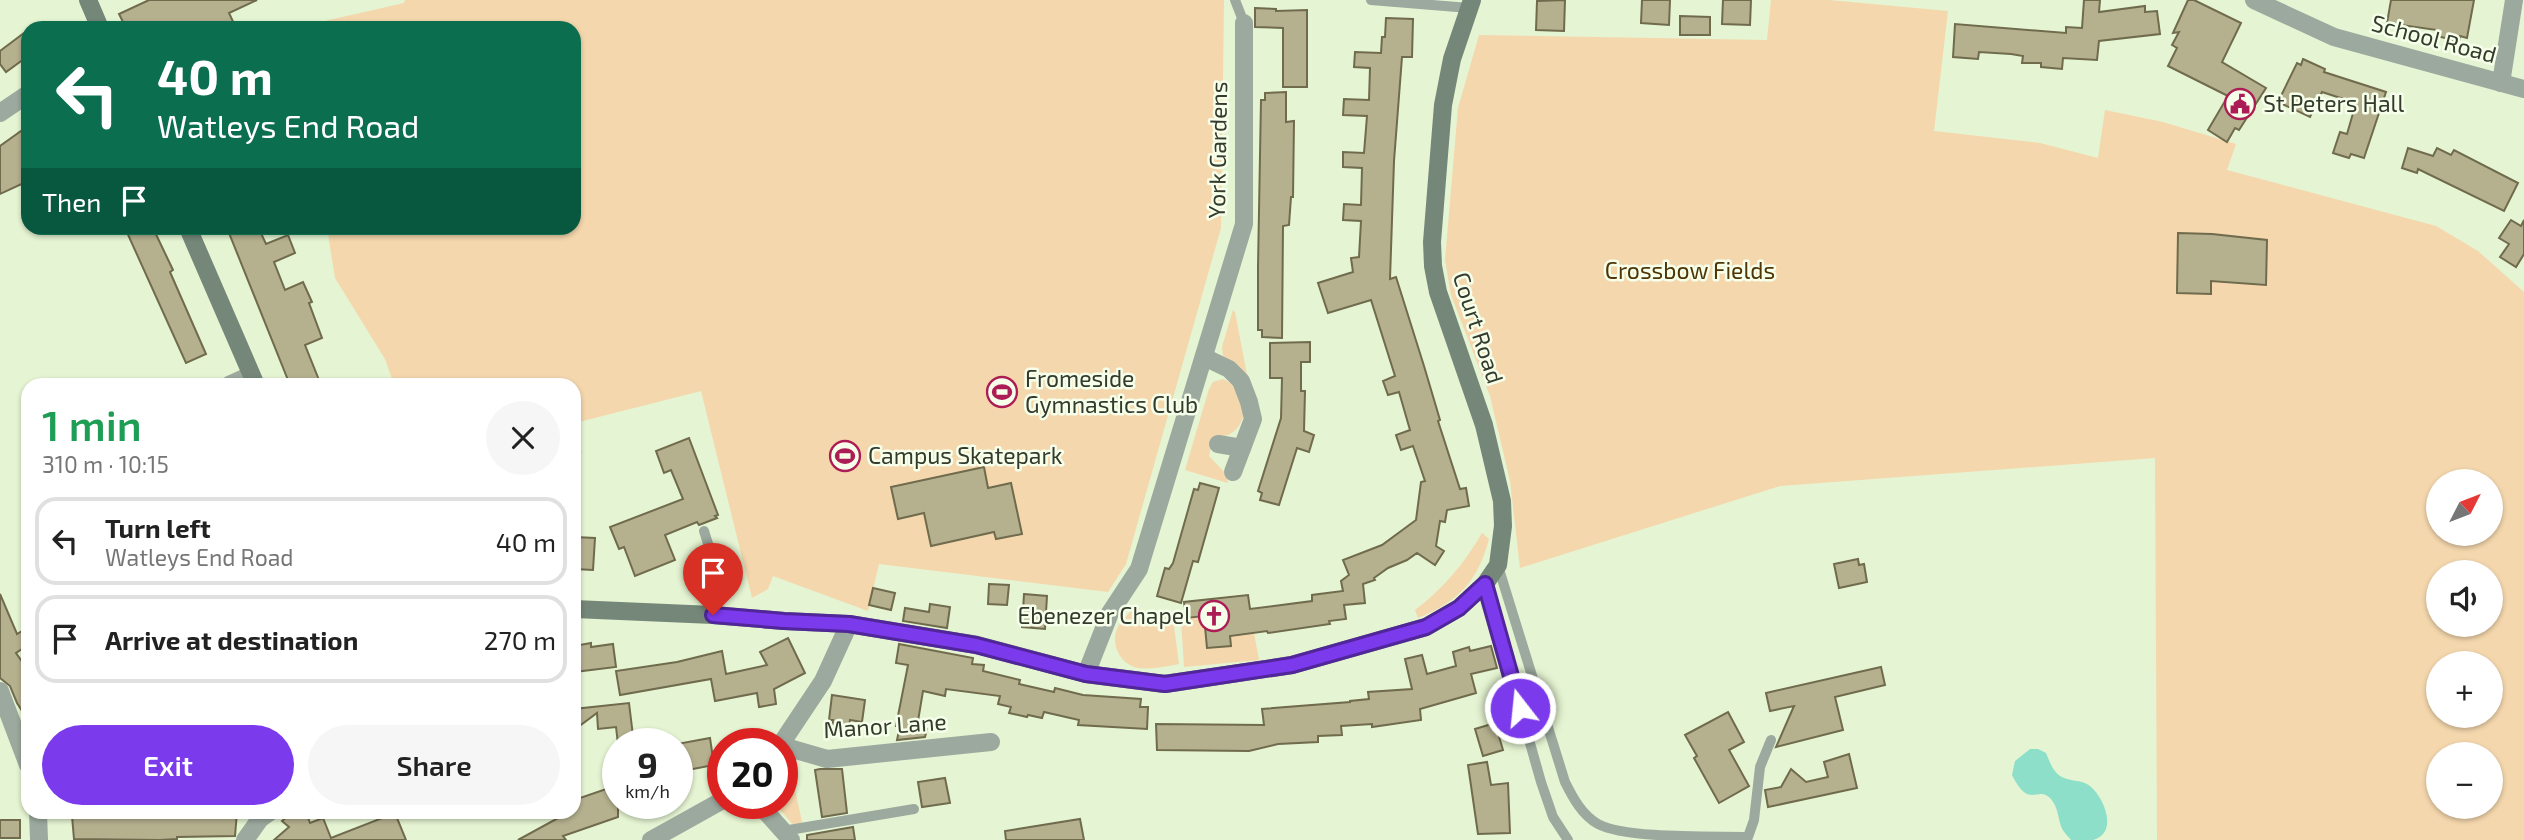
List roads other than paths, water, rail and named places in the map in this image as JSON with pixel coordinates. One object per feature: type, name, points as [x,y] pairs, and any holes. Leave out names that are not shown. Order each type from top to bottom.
[{"type":"street","points":[[88,0],[97,21]]},
{"type":"street","name":"School Road","points":[[2254,0],[2334,37],[2524,89]]},
{"type":"street","points":[[2501,83],[2514,0]]},
{"type":"street","name":"Court Road","points":[[581,609],[849,624],[976,645],[1086,674],[1165,684],[1292,665],[1426,627],[1459,608],[1485,584],[1498,565],[1503,526],[1502,501],[1484,425],[1438,292],[1433,266],[1432,242],[1443,106],[1452,59],[1471,4]]},
{"type":"street","name":"York Gardens","points":[[1086,674],[1110,612],[1139,569],[1244,224],[1244,23]]},
{"type":"street","points":[[0,113],[21,99]]},
{"type":"street","points":[[191,235],[252,378]]},
{"type":"street","points":[[1204,357],[1228,369],[1241,381],[1253,419],[1233,472]]},
{"type":"street","points":[[1218,444],[1242,448]]},
{"type":"street","points":[[793,728],[823,681],[849,624]]},
{"type":"street","points":[[0,691],[21,746]]},
{"type":"street","name":"Manor Lane","points":[[798,750],[827,759],[991,742]]},
{"type":"street","points":[[651,840],[707,809]]},
{"type":"street","points":[[38,819],[39,840]]},
{"type":"street","points":[[246,840],[260,819]]},
{"type":"street","points":[[772,819],[787,835]]},
{"type":"lane","points":[[1234,0],[1244,23]]},
{"type":"lane","points":[[1371,0],[1471,4]]},
{"type":"lane","points":[[704,531],[715,566],[713,615]]},
{"type":"lane","points":[[1498,565],[1565,782],[1577,805],[1596,823],[1618,832],[1748,837],[1754,820],[1760,767],[1771,740]]},
{"type":"lane","points":[[1485,584],[1541,782],[1553,817],[1568,840]]},
{"type":"lane","points":[[787,835],[914,809]]},
{"type":"water","points":[[2030,749],[2046,753],[2060,776],[2086,784],[2095,791],[2106,814],[2107,823],[2101,836],[2093,840],[2071,840],[2062,828],[2051,799],[2042,794],[2029,794],[2018,786],[2012,775],[2015,761]]},
{"type":"place","name":"St Peters Hall","points":[[2240,104]]},
{"type":"place","name":"Fromeside Gymnastics Club","points":[[1002,392]]},
{"type":"place","name":"Campus Skatepark","points":[[845,456]]},
{"type":"place","name":"Ebenezer Chapel","points":[[1214,616]]},
{"type":"park label","name":"Crossbow Fields","points":[[1690,271]]}]
